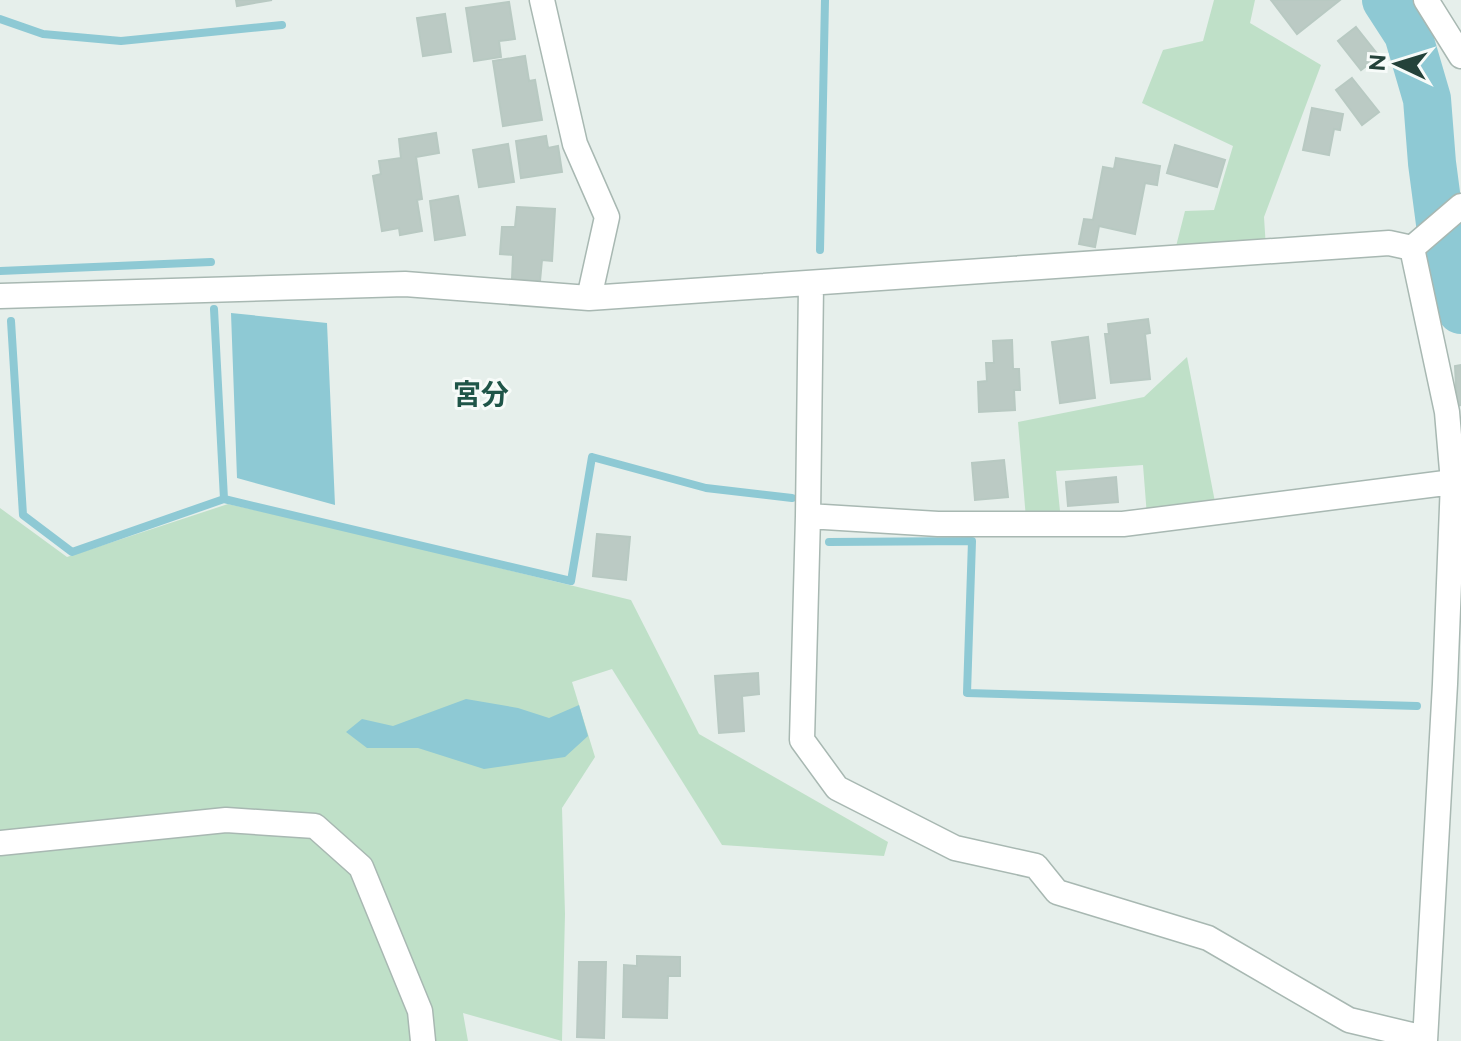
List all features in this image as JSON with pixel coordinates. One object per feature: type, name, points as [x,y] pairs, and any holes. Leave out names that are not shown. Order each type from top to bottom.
[{"type":"street","points":[[542,0],[575,144],[607,217],[589,298]]},
{"type":"street","points":[[1426,0],[1461,56]]},
{"type":"street","points":[[1412,248],[1461,206]]},
{"type":"street","points":[[0,296],[405,284],[589,298],[1389,243],[1412,248]]},
{"type":"street","points":[[811,285],[802,740],[837,788],[955,848],[1036,866],[1057,892],[1208,938],[1349,1020],[1424,1039],[1453,684],[1453,482],[1447,412],[1412,248]]},
{"type":"street","points":[[808,516],[938,524],[1123,524],[1453,482]]},
{"type":"street","points":[[0,843],[226,820],[315,826],[361,867],[420,1011],[423,1041]]},
{"type":"green space","points":[[1214,0],[1255,0],[1250,23],[1321,65],[1264,217],[1267,264],[1170,270],[1185,211],[1214,210],[1233,146],[1142,103],[1163,50],[1203,41]]},
{"type":"green space","points":[[1187,357],[1215,502],[1148,529],[1143,465],[1056,471],[1062,531],[1027,531],[1018,422],[1144,397]]},
{"type":"green space","points":[[228,504],[631,600],[699,734],[888,842],[884,856],[722,845],[612,669],[572,682],[595,757],[562,808],[565,914],[562,1041],[463,1013],[468,1041],[0,1041],[0,508],[67,557]]},
{"type":"water","points":[[231,313],[327,323],[335,505],[237,478]]},
{"type":"water","points":[[466,699],[518,708],[549,718],[579,705],[588,736],[565,757],[484,769],[418,748],[367,748],[346,732],[362,719],[393,726]]},
{"type":"building","points":[[236,0],[272,0],[237,6]]},
{"type":"building","points":[[1271,0],[1340,0],[1297,34]]},
{"type":"building","points":[[509,2],[515,39],[499,41],[501,57],[474,61],[466,8]]},
{"type":"building","points":[[445,14],[451,52],[423,56],[417,18]]},
{"type":"building","points":[[1356,27],[1379,56],[1361,70],[1338,41]]},
{"type":"building","points":[[525,56],[529,81],[535,80],[542,120],[503,126],[493,61]]},
{"type":"building","points":[[1352,78],[1379,112],[1362,125],[1336,90]]},
{"type":"building","points":[[1312,108],[1343,114],[1340,130],[1334,129],[1329,155],[1303,150]]},
{"type":"building","points":[[436,133],[439,153],[416,157],[422,199],[417,200],[422,231],[400,235],[399,228],[382,231],[373,176],[381,174],[379,161],[401,158],[399,139]]},
{"type":"building","points":[[546,136],[548,148],[558,146],[562,172],[521,178],[516,141]]},
{"type":"building","points":[[508,144],[514,182],[479,187],[473,150]]},
{"type":"building","points":[[1175,145],[1225,160],[1217,187],[1167,173]]},
{"type":"building","points":[[1116,158],[1160,166],[1157,185],[1145,183],[1135,234],[1099,226],[1095,247],[1079,244],[1084,219],[1093,220],[1103,167],[1114,169]]},
{"type":"building","points":[[458,196],[465,235],[435,240],[430,201]]},
{"type":"building","points":[[517,207],[555,209],[552,261],[542,260],[540,281],[512,279],[513,255],[500,254],[502,227],[515,227]]},
{"type":"building","points":[[1148,319],[1150,333],[1145,334],[1150,379],[1111,383],[1105,334],[1109,334],[1108,324]]},
{"type":"building","points":[[1088,337],[1095,398],[1060,403],[1052,342]]},
{"type":"building","points":[[1012,340],[1013,369],[1019,369],[1020,390],[1014,390],[1015,410],[979,412],[978,382],[987,381],[986,363],[994,363],[993,341]]},
{"type":"building","points":[[1461,365],[1461,405],[1457,406],[1455,366]]},
{"type":"building","points":[[1004,460],[1008,497],[975,500],[972,463]]},
{"type":"building","points":[[1116,477],[1118,502],[1068,506],[1066,482]]},
{"type":"building","points":[[597,534],[630,537],[626,580],[593,576]]},
{"type":"building","points":[[758,673],[759,694],[742,696],[744,731],[719,733],[715,676]]},
{"type":"building","points":[[637,956],[680,957],[680,976],[668,976],[667,1018],[623,1017],[624,965],[637,966]]},
{"type":"building","points":[[579,962],[606,962],[604,1038],[577,1037]]},
{"type":"waterway","points":[[820,250],[825,0]]},
{"type":"waterway","points":[[1386,0],[1408,34],[1427,99],[1448,284],[1461,310]]},
{"type":"waterway","points":[[0,19],[43,34],[121,41],[282,25]]},
{"type":"waterway","points":[[0,271],[211,262]]},
{"type":"waterway","points":[[214,309],[224,499]]},
{"type":"waterway","points":[[11,321],[23,515],[72,552],[224,499],[571,581],[592,457],[706,488],[792,498]]},
{"type":"waterway","points":[[829,542],[972,541],[967,693],[1417,706]]},
{"type":"district","name":"宮分","points":[[481,394]]}]
